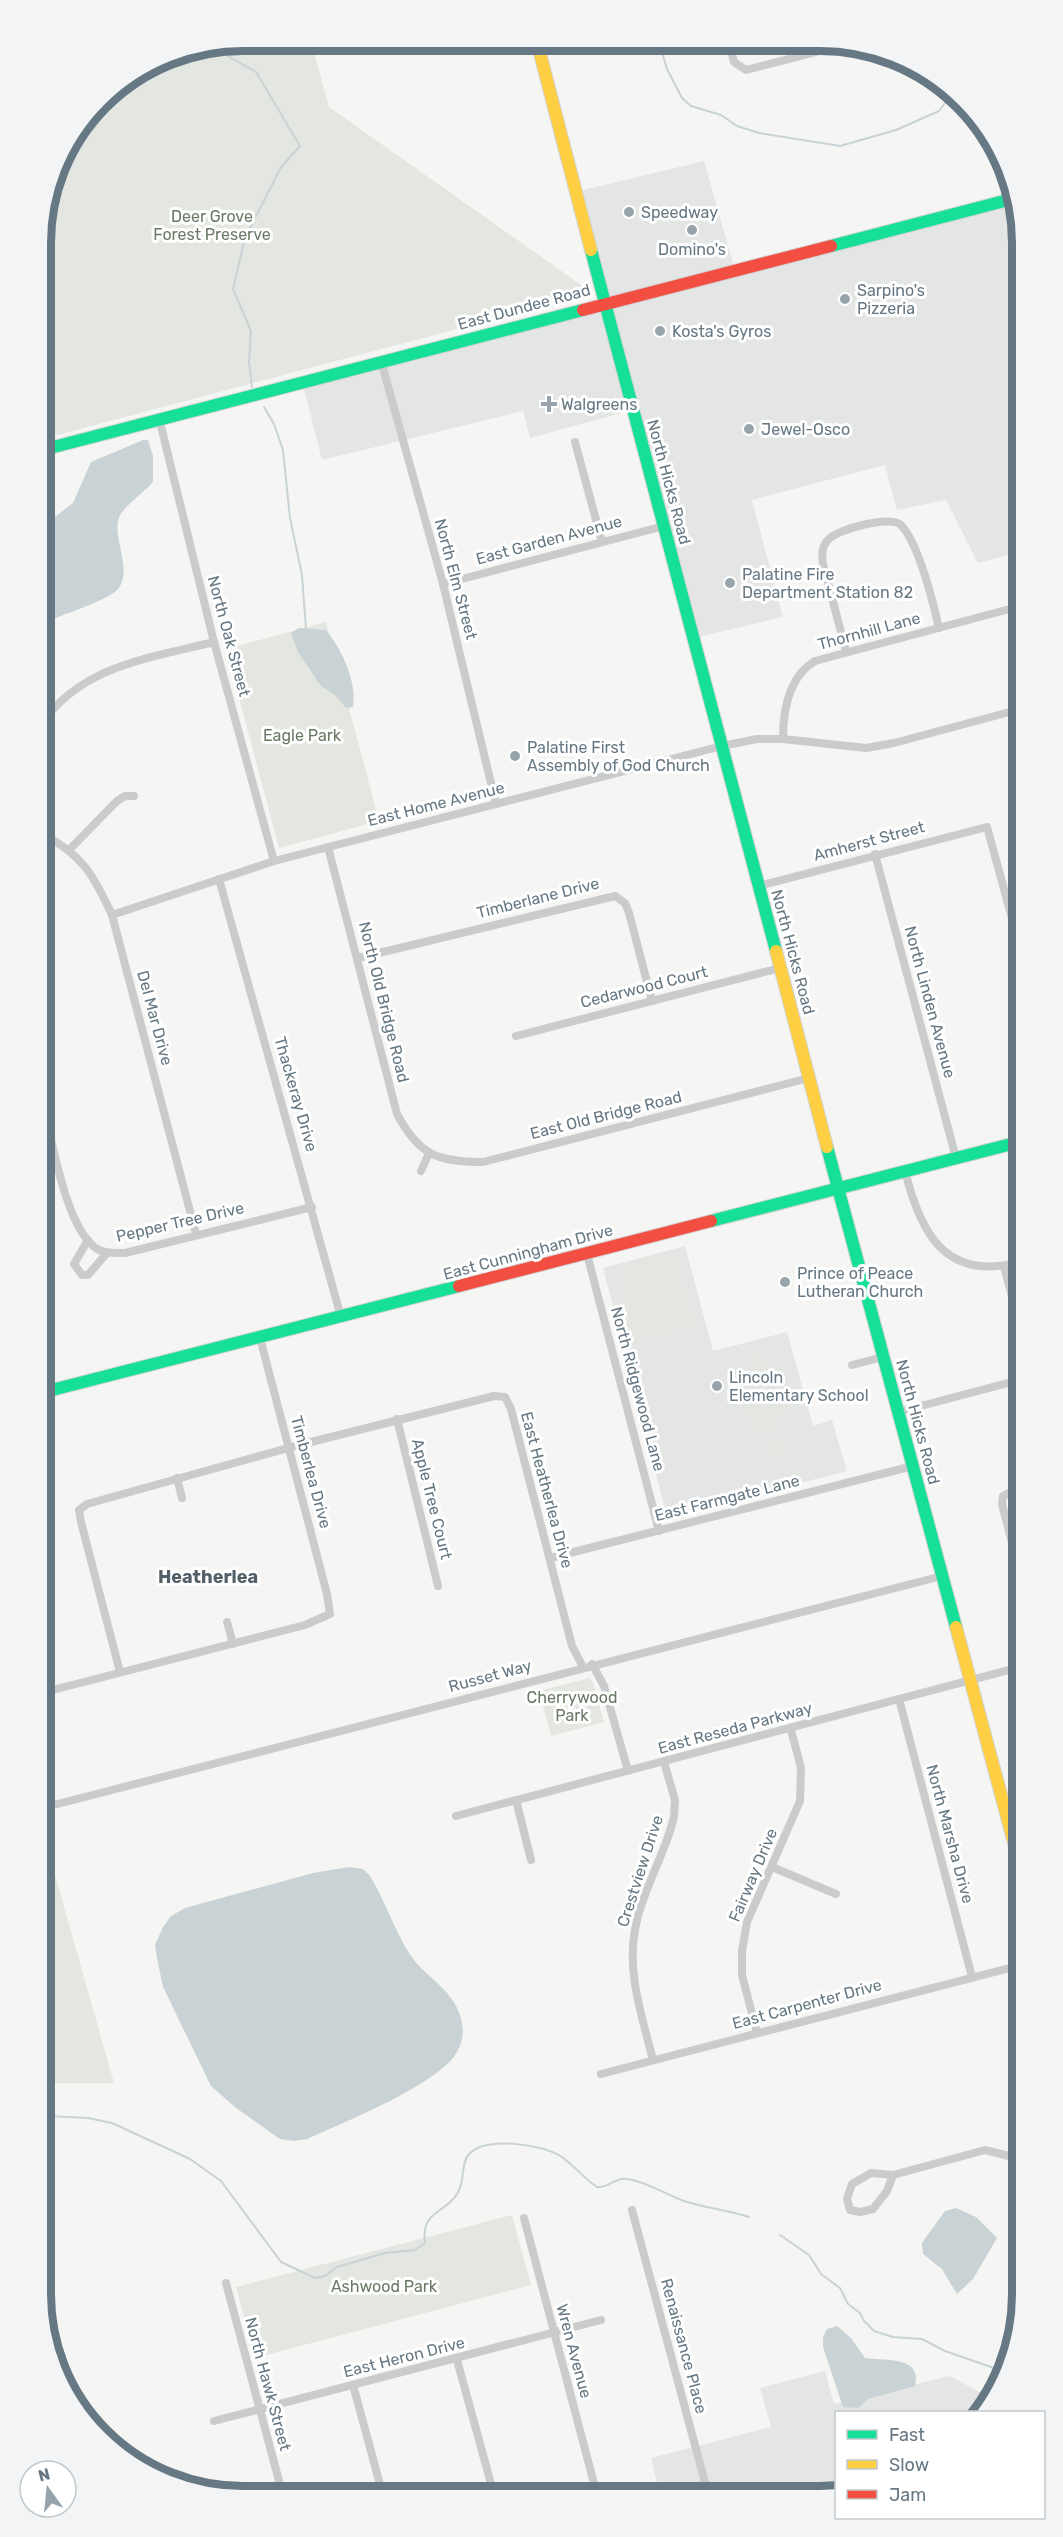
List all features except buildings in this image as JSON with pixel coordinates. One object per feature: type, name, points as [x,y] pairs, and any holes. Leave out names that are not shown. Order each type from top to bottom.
[{"type":"main road","name":"North Hicks Road","points":[[539,51],[838,1189],[1012,1836]]},
{"type":"main road","name":"East Dundee Road","points":[[51,448],[1006,200]]},
{"type":"main road","name":"East Cunningham Drive","points":[[51,1390],[1012,1144]]},
{"type":"street","points":[[731,51],[734,62],[746,70],[820,51]]},
{"type":"street","name":"North Elm Street","points":[[381,361],[443,584],[496,804]]},
{"type":"street","name":"North Oak Street","points":[[159,418],[214,642],[274,861]]},
{"type":"street","points":[[575,442],[602,542]]},
{"type":"street","points":[[846,651],[823,564],[822,550],[834,534],[886,519],[896,520],[903,527],[926,577],[939,628]]},
{"type":"street","name":"East Garden Avenue","points":[[443,584],[663,526]]},
{"type":"street","name":"Thornhill Lane","points":[[783,740],[789,694],[799,674],[815,661],[1012,608]]},
{"type":"street","points":[[51,713],[69,692],[101,673],[124,664],[214,642]]},
{"type":"street","name":"East Home Avenue","points":[[112,915],[274,861],[722,746],[757,739],[866,748],[894,743],[1012,711]]},
{"type":"street","points":[[70,849],[117,801],[125,796],[134,796]]},
{"type":"street","name":"Amherst Street","points":[[759,886],[875,854],[987,827],[1008,904]]},
{"type":"street","name":"Del Mar Drive","points":[[51,838],[70,849],[96,881],[112,915],[196,1234]]},
{"type":"street","name":"North Old Bridge Road","points":[[328,848],[397,1114],[411,1139],[429,1153]]},
{"type":"street","name":"North Linden Avenue","points":[[875,854],[956,1158]]},
{"type":"street","name":"Thackeray Drive","points":[[219,879],[341,1317]]},
{"type":"street","name":"Timberlane Drive","points":[[358,958],[615,896],[625,903],[629,913],[652,1001]]},
{"type":"street","points":[[1012,903],[1008,904],[1012,918]]},
{"type":"street","name":"Cedarwood Court","points":[[516,1036],[780,968]]},
{"type":"street","name":"East Old Bridge Road","points":[[429,1153],[456,1162],[483,1162],[809,1078]]},
{"type":"street","name":"Pepper Tree Drive","points":[[51,1137],[75,1226],[91,1245],[107,1253],[125,1253],[312,1207]]},
{"type":"street","points":[[421,1171],[429,1153]]},
{"type":"street","points":[[905,1171],[918,1216],[937,1244],[952,1256],[970,1262],[1004,1266],[1012,1264]]},
{"type":"street","points":[[88,1240],[74,1264],[82,1275],[88,1275],[107,1253]]},
{"type":"street","name":"North Ridgewood Lane","points":[[587,1254],[659,1531]]},
{"type":"street","points":[[1004,1266],[1012,1297]]},
{"type":"street","name":"Timberlea Drive","points":[[233,1644],[312,1623],[330,1614],[327,1594],[261,1338]]},
{"type":"street","points":[[852,1365],[883,1357]]},
{"type":"street","points":[[898,1412],[1012,1382]]},
{"type":"street","name":"East Heatherlea Drive","points":[[120,1672],[79,1510],[87,1504],[177,1478],[485,1396],[505,1397],[511,1409],[572,1646],[588,1665]]},
{"type":"street","name":"Apple Tree Court","points":[[397,1419],[438,1586]]},
{"type":"street","name":"East Farmgate Lane","points":[[550,1558],[913,1466]]},
{"type":"street","points":[[177,1478],[182,1498]]},
{"type":"street","points":[[1012,1491],[1003,1496],[1003,1509],[1012,1543]]},
{"type":"street","name":"Russet Way","points":[[51,1806],[588,1665],[942,1576]]},
{"type":"street","points":[[51,1690],[233,1644],[227,1622]]},
{"type":"street","points":[[588,1665],[604,1686],[628,1771]]},
{"type":"street","name":"East Reseda Parkway","points":[[456,1816],[791,1730],[1012,1669]]},
{"type":"street","name":"North Marsha Drive","points":[[899,1699],[972,1977]]},
{"type":"street","name":"Fairway Drive","points":[[757,2033],[742,1975],[742,1951],[747,1922],[800,1801],[801,1768],[791,1730]]},
{"type":"street","name":"Crestview Drive","points":[[653,2060],[637,1998],[632,1960],[639,1915],[674,1817],[675,1800],[663,1762]]},
{"type":"street","points":[[516,1800],[531,1860]]},
{"type":"street","points":[[772,1867],[836,1894]]},
{"type":"street","name":"East Carpenter Drive","points":[[601,2074],[1012,1967]]},
{"type":"street","points":[[893,2175],[887,2191],[873,2209],[860,2212],[850,2210],[847,2199],[852,2184],[871,2173],[893,2175],[986,2150],[1012,2158]]},
{"type":"street","name":"Renaissance Place","points":[[632,2210],[706,2486]]},
{"type":"street","name":"Wren Avenue","points":[[524,2218],[595,2486]]},
{"type":"street","name":"North Hawk Street","points":[[226,2283],[280,2486]]},
{"type":"street","name":"East Heron Drive","points":[[214,2421],[457,2360],[601,2320]]},
{"type":"street","points":[[457,2360],[493,2486]]},
{"type":"street","points":[[353,2385],[380,2486]]},
{"type":"shaded area","points":[[704,161],[735,270],[1006,200],[1012,243],[1012,554],[978,563],[946,500],[897,510],[885,465],[752,500],[783,617],[694,638],[632,410],[530,438],[523,411],[322,460],[302,381],[604,303],[575,192]]},
{"type":"shaded area","points":[[143,440],[148,440],[153,456],[153,482],[120,515],[118,533],[124,572],[118,589],[113,594],[51,620],[51,520],[73,503],[91,462]]},
{"type":"shaded area","points":[[299,628],[326,630],[332,638],[347,666],[353,687],[353,707],[346,708],[335,695],[321,686],[298,652],[291,633]]},
{"type":"shaded area","name":"Lincoln Elementary School","points":[[685,1246],[713,1351],[787,1332],[813,1426],[832,1420],[847,1471],[667,1517],[603,1268]]},
{"type":"shaded area","points":[[349,1867],[363,1869],[370,1876],[409,1953],[422,1969],[444,1989],[456,2005],[462,2024],[461,2041],[449,2063],[433,2076],[390,2101],[307,2139],[294,2141],[280,2139],[236,2108],[211,2086],[163,1987],[155,1945],[171,1916],[185,1908],[313,1873]]},
{"type":"shaded area","points":[[956,2208],[976,2217],[997,2238],[973,2279],[957,2294],[942,2269],[923,2254],[922,2243],[945,2211]]},
{"type":"shaded area","points":[[837,2326],[851,2338],[865,2358],[901,2362],[914,2369],[915,2386],[868,2399],[858,2408],[843,2407],[823,2347],[823,2337],[827,2329]]},
{"type":"shaded area","points":[[825,2371],[834,2404],[950,2376],[984,2394],[972,2411],[835,2411],[835,2485],[658,2486],[651,2458],[771,2427],[760,2388]]},
{"type":"green space","name":"Deer Grove Forest Preserve","points":[[243,51],[314,51],[329,107],[584,287],[574,298],[51,437],[51,231],[61,181],[77,147],[107,107],[147,77],[181,61],[218,53]]},
{"type":"green space","name":"Eagle Park","points":[[326,622],[379,821],[279,848],[226,649]]},
{"type":"green space","points":[[676,1252],[694,1321],[690,1329],[631,1343],[621,1302],[622,1273],[627,1264]]},
{"type":"green space","points":[[755,1351],[773,1362],[765,1373],[748,1362]]},
{"type":"green space","points":[[785,1388],[792,1410],[776,1415],[778,1427],[757,1433],[753,1422],[742,1416],[754,1395]]},
{"type":"green space","points":[[783,1437],[788,1457],[772,1462],[767,1441]]},
{"type":"green space","name":"Cherrywood Park","points":[[589,1678],[593,1683],[604,1722],[551,1736],[539,1691]]},
{"type":"green space","points":[[51,1861],[53,1868],[114,2083],[51,2083]]},
{"type":"green space","name":"Ashwood Park","points":[[512,2215],[531,2285],[255,2358],[236,2287]]},
{"type":"waterway","points":[[661,51],[667,69],[682,98],[691,106],[721,115],[737,126],[759,133],[840,146],[896,130],[939,111],[946,99]]},
{"type":"waterway","points":[[222,53],[256,72],[300,146],[281,167],[245,238],[233,289],[251,331],[249,362],[252,387]]},
{"type":"waterway","points":[[264,407],[274,424],[283,450],[290,518],[302,575],[306,629]]},
{"type":"waterway","points":[[51,2116],[88,2118],[112,2123],[190,2159],[221,2181],[281,2262],[315,2278],[325,2276],[337,2267],[385,2253],[415,2250],[425,2243],[426,2226],[429,2220],[450,2203],[461,2186],[466,2158],[477,2148],[488,2145],[515,2144],[553,2152],[597,2187],[623,2179],[635,2181],[684,2201],[749,2217]]},
{"type":"waterway","points":[[780,2235],[809,2255],[821,2274],[840,2288],[848,2304],[860,2313],[874,2331],[893,2337],[922,2339],[945,2351],[996,2370]]},
{"type":"traffic: fast","points":[[831,246],[1006,200]]},
{"type":"traffic: fast","points":[[591,250],[776,951]]},
{"type":"traffic: fast","points":[[51,448],[583,310]]},
{"type":"traffic: fast","points":[[711,1221],[1012,1144]]},
{"type":"traffic: fast","points":[[827,1147],[956,1627]]},
{"type":"traffic: fast","points":[[51,1390],[459,1286]]},
{"type":"traffic: slow","points":[[539,51],[591,250]]},
{"type":"traffic: slow","points":[[776,951],[827,1147]]},
{"type":"traffic: slow","points":[[956,1627],[1012,1835]]},
{"type":"traffic: jam","points":[[583,310],[831,246]]},
{"type":"traffic: jam","points":[[459,1286],[711,1221]]},
{"type":"place","name":"Speedway","points":[[629,212]]},
{"type":"place","name":"Domino's","points":[[692,230]]},
{"type":"place","name":"Sarpino's Pizzeria","points":[[845,299]]},
{"type":"place","name":"Kosta's Gyros","points":[[660,331]]},
{"type":"place","name":"Walgreens","points":[[549,404]]},
{"type":"place","name":"Jewel-Osco","points":[[749,429]]},
{"type":"place","name":"Palatine Fire Department Station 82","points":[[730,583]]},
{"type":"place","name":"Palatine First Assembly of God Church","points":[[515,756]]},
{"type":"place","name":"Prince of Peace Lutheran Church","points":[[785,1282]]},
{"type":"place","name":"Lincoln Elementary School","points":[[717,1386]]},
{"type":"district","name":"Heatherlea","points":[[208,1577]]}]
